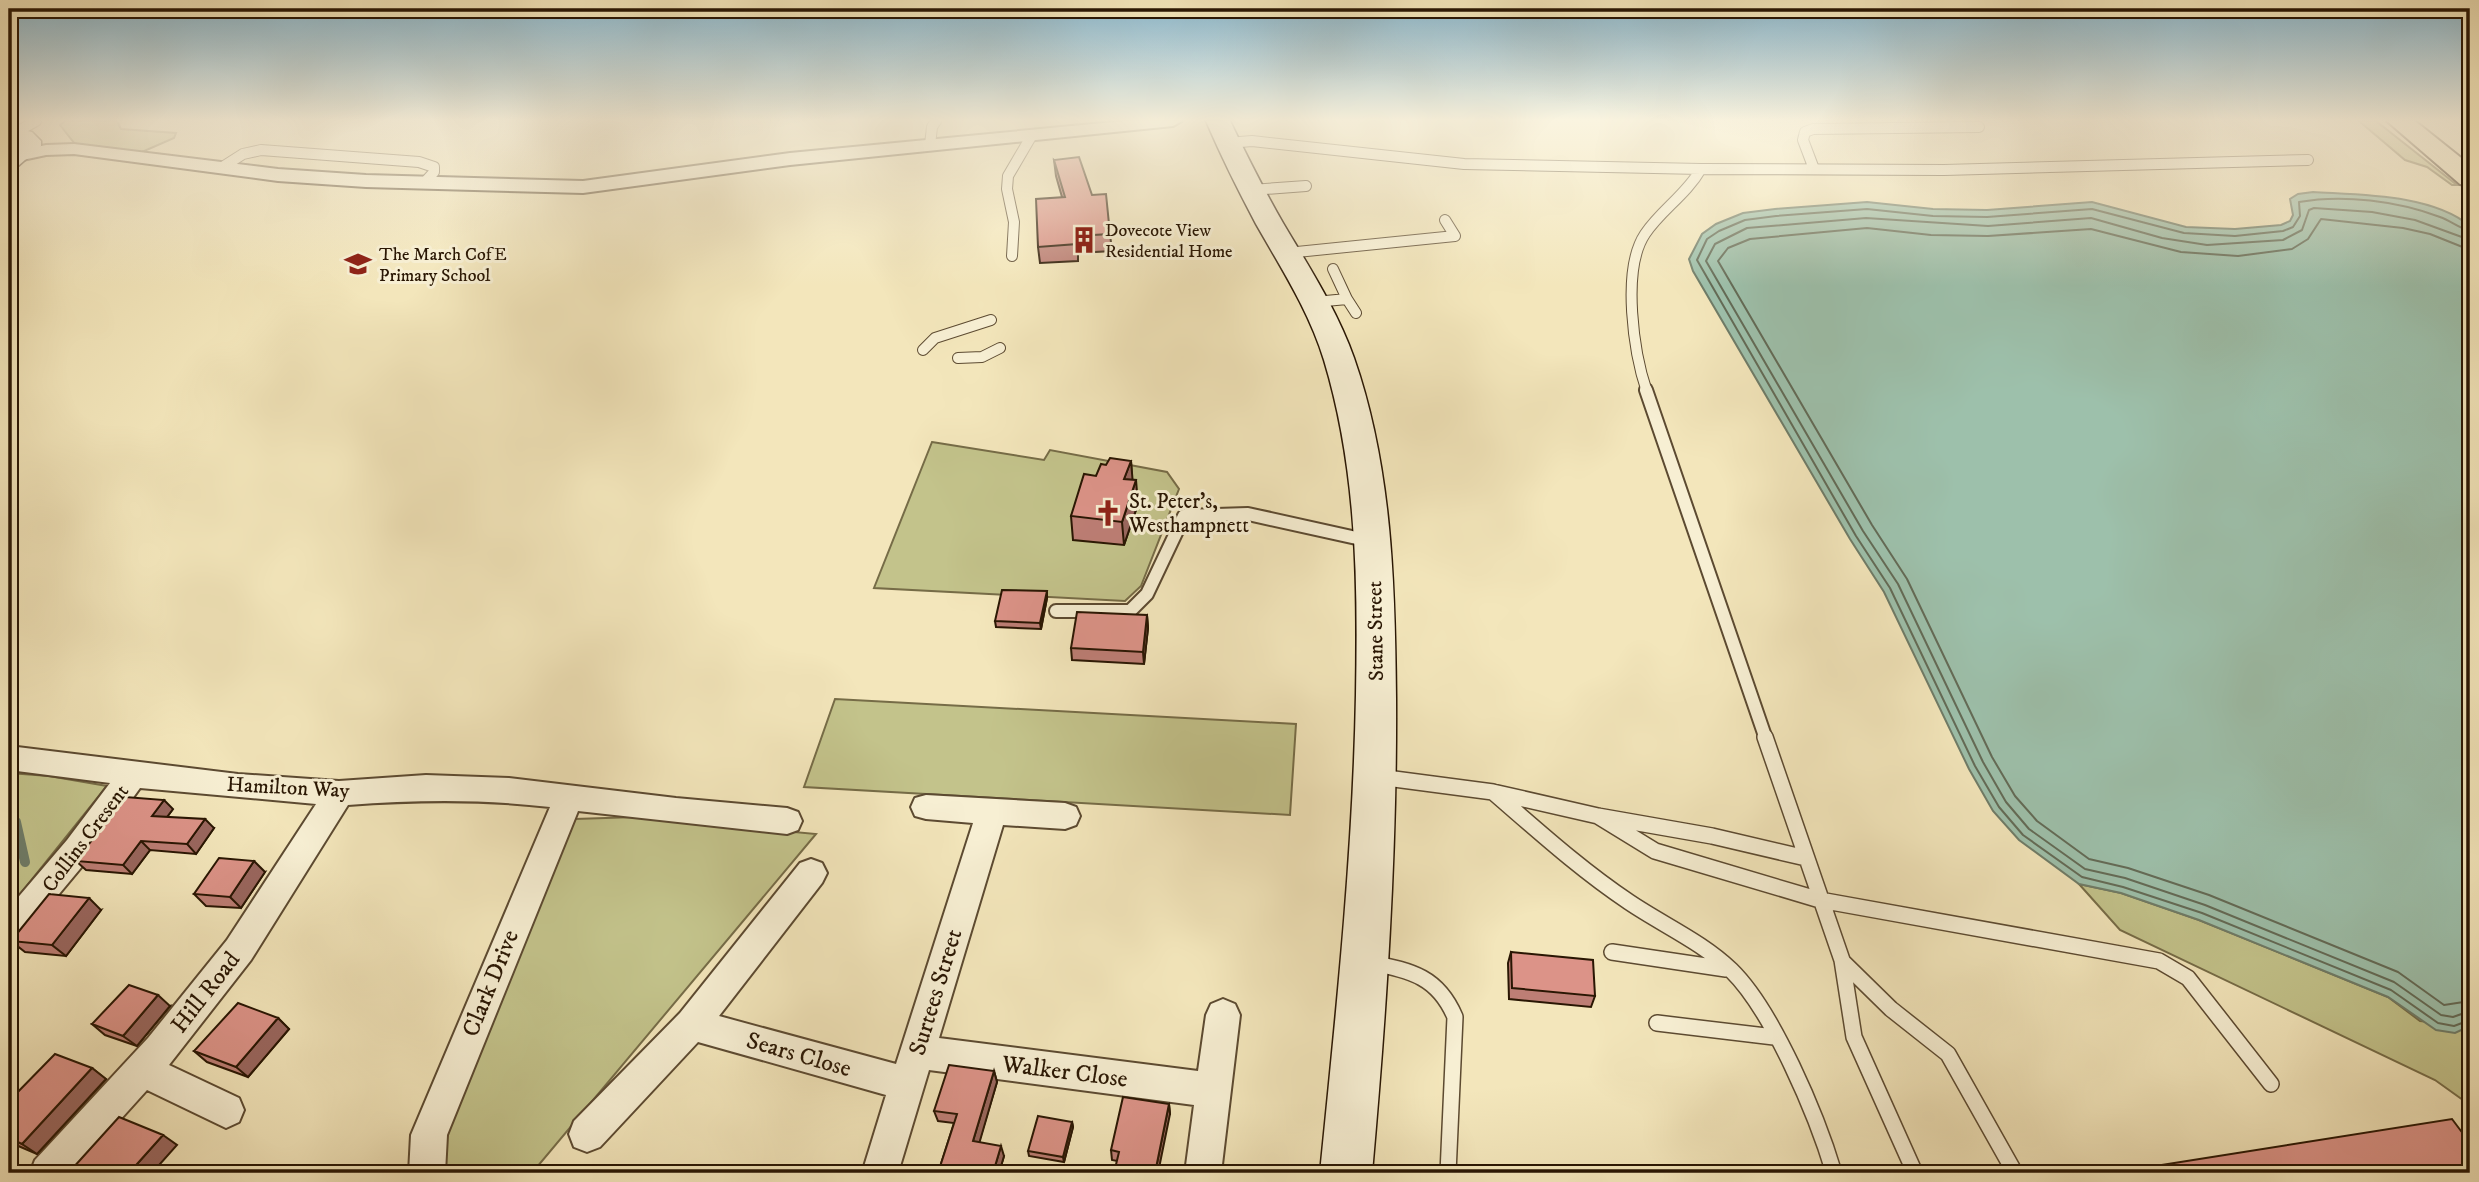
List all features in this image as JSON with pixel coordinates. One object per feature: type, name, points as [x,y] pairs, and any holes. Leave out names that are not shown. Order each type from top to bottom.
[{"type":"street","points":[[299,176],[583,187],[663,176]]},
{"type":"street","name":"Stane Street","points":[[1244,176],[1287,253],[1332,290],[1338,356],[1349,390],[1367,481],[1373,542],[1376,625],[1375,777],[1365,962],[1346,1173]]},
{"type":"street","name":"Hamilton Way","points":[[9,758],[105,769],[133,775],[339,793],[426,787],[509,790],[676,811],[787,821]]},
{"type":"street","name":"Collins Cresent","points":[[9,932],[78,849],[133,775]]},
{"type":"street","name":"Hill Road","points":[[48,1173],[142,1070],[239,950],[339,793]]},
{"type":"street","name":"Clark Drive","points":[[427,1173],[429,1135],[569,797]]},
{"type":"street","points":[[926,807],[1065,816]]},
{"type":"street","name":"Surtees Street","points":[[880,1173],[992,810]]},
{"type":"street","points":[[587,1134],[692,1024],[811,873]]},
{"type":"street","points":[[1203,1173],[1223,1015]]},
{"type":"street","name":"Sears Close","points":[[692,1024],[906,1084]]},
{"type":"street","name":"Walker Close","points":[[916,1052],[1214,1090]]},
{"type":"street","points":[[142,1070],[226,1110]]},
{"type":"lane","points":[[1007,176],[1014,222],[1012,256]]},
{"type":"lane","points":[[1698,176],[1694,184],[1643,235],[1637,248],[1633,280],[1639,369],[1842,960],[1854,1037],[1915,1173]]},
{"type":"lane","points":[[1251,190],[1307,186]]},
{"type":"lane","points":[[1287,253],[1359,243],[1455,236],[1445,220]]},
{"type":"lane","points":[[1332,290],[1356,313]]},
{"type":"lane","points":[[923,350],[935,338],[991,320]]},
{"type":"lane","points":[[958,358],[982,357],[1000,348]]},
{"type":"lane","points":[[1056,611],[1130,611],[1147,594],[1184,516],[1248,514],[1373,542]]},
{"type":"lane","points":[[1375,777],[1493,792],[1598,816],[1675,828],[1806,858]]},
{"type":"lane","points":[[1493,792],[1553,845],[1617,894],[1730,970],[1746,986],[1811,1113],[1834,1173]]},
{"type":"lane","points":[[1598,816],[1655,851],[1820,900],[2159,961],[2188,978],[2223,1018],[2272,1084]]},
{"type":"lane","points":[[1612,952],[1730,970]]},
{"type":"lane","points":[[1842,960],[1891,1009],[1948,1054],[2015,1173]]},
{"type":"lane","points":[[1365,962],[1414,971],[1441,992],[1451,1004],[1455,1017],[1448,1173]]},
{"type":"lane","points":[[1657,1023],[1774,1037]]},
{"type":"green space","points":[[2440,176],[2446,176],[2457,185],[2452,185]]},
{"type":"green space","points":[[932,442],[1044,460],[1050,450],[1167,472],[1179,489],[1141,586],[1125,601],[874,588]]},
{"type":"green space","points":[[835,699],[1296,724],[1290,815],[804,787]]},
{"type":"green space","points":[[9,773],[49,776],[107,786],[9,908]]},
{"type":"green space","points":[[636,817],[816,834],[532,1173],[444,1173],[443,1153],[448,1120],[575,819]]},
{"type":"green space","points":[[2079,884],[2121,893],[2199,920],[2388,997],[2420,1021],[2470,1026],[2470,1105],[2435,1080],[2120,930]]},
{"type":"water","points":[[2313,192],[2416,202],[2454,215],[2470,226],[2470,1026],[2455,1033],[2436,1030],[2388,997],[2199,920],[2121,893],[2079,884],[2019,840],[1993,811],[1969,769],[1884,592],[1850,539],[1693,271],[1689,259],[1702,234],[1716,224],[1743,213],[1775,209],[1867,202],[1933,209],[1987,210],[2092,202],[2186,227],[2235,229],[2281,225],[2290,221],[2293,215],[2290,199],[2298,194]]},
{"type":"building","points":[[1059,176],[1086,176],[1092,195],[1106,194],[1110,234],[1076,236],[1077,244],[1038,247],[1036,199],[1065,197]]},
{"type":"building","points":[[1110,458],[1131,461],[1124,479],[1136,480],[1122,522],[1071,516],[1084,474],[1096,476],[1101,464],[1106,465]]},
{"type":"building","points":[[1002,590],[1047,591],[1040,623],[995,621]]},
{"type":"building","points":[[1077,612],[1147,615],[1143,652],[1071,648]]},
{"type":"building","points":[[125,797],[164,800],[152,816],[205,819],[187,844],[141,841],[123,865],[76,861]]},
{"type":"building","points":[[219,858],[254,861],[230,897],[194,894]]},
{"type":"building","points":[[49,894],[89,898],[52,945],[11,941]]},
{"type":"building","points":[[1511,952],[1593,960],[1595,996],[1512,988]]},
{"type":"building","points":[[129,985],[158,995],[123,1036],[92,1024]]},
{"type":"building","points":[[238,1003],[278,1018],[236,1067],[194,1051]]},
{"type":"building","points":[[55,1054],[92,1068],[22,1144],[9,1138],[9,1101]]},
{"type":"building","points":[[949,1065],[994,1071],[973,1141],[1001,1146],[993,1173],[938,1173],[957,1114],[934,1111]]},
{"type":"building","points":[[1123,1097],[1169,1104],[1155,1173],[1114,1173],[1119,1152],[1111,1150]]},
{"type":"building","points":[[1038,1116],[1072,1122],[1063,1157],[1028,1151]]},
{"type":"building","points":[[119,1117],[163,1135],[129,1173],[81,1173],[72,1169]]},
{"type":"building","points":[[2452,1119],[2470,1143],[2470,1173],[2111,1173]]},
{"type":"waterway","points":[[9,821],[16,822],[25,862]]},
{"type":"place","name":"Dovecote View Residential Home","points":[[1084,240]]},
{"type":"place","name":"The March CofE Primary School","points":[[358,264]]},
{"type":"place","name":"St. Peter's, Westhampnett","points":[[1108,513]]}]
